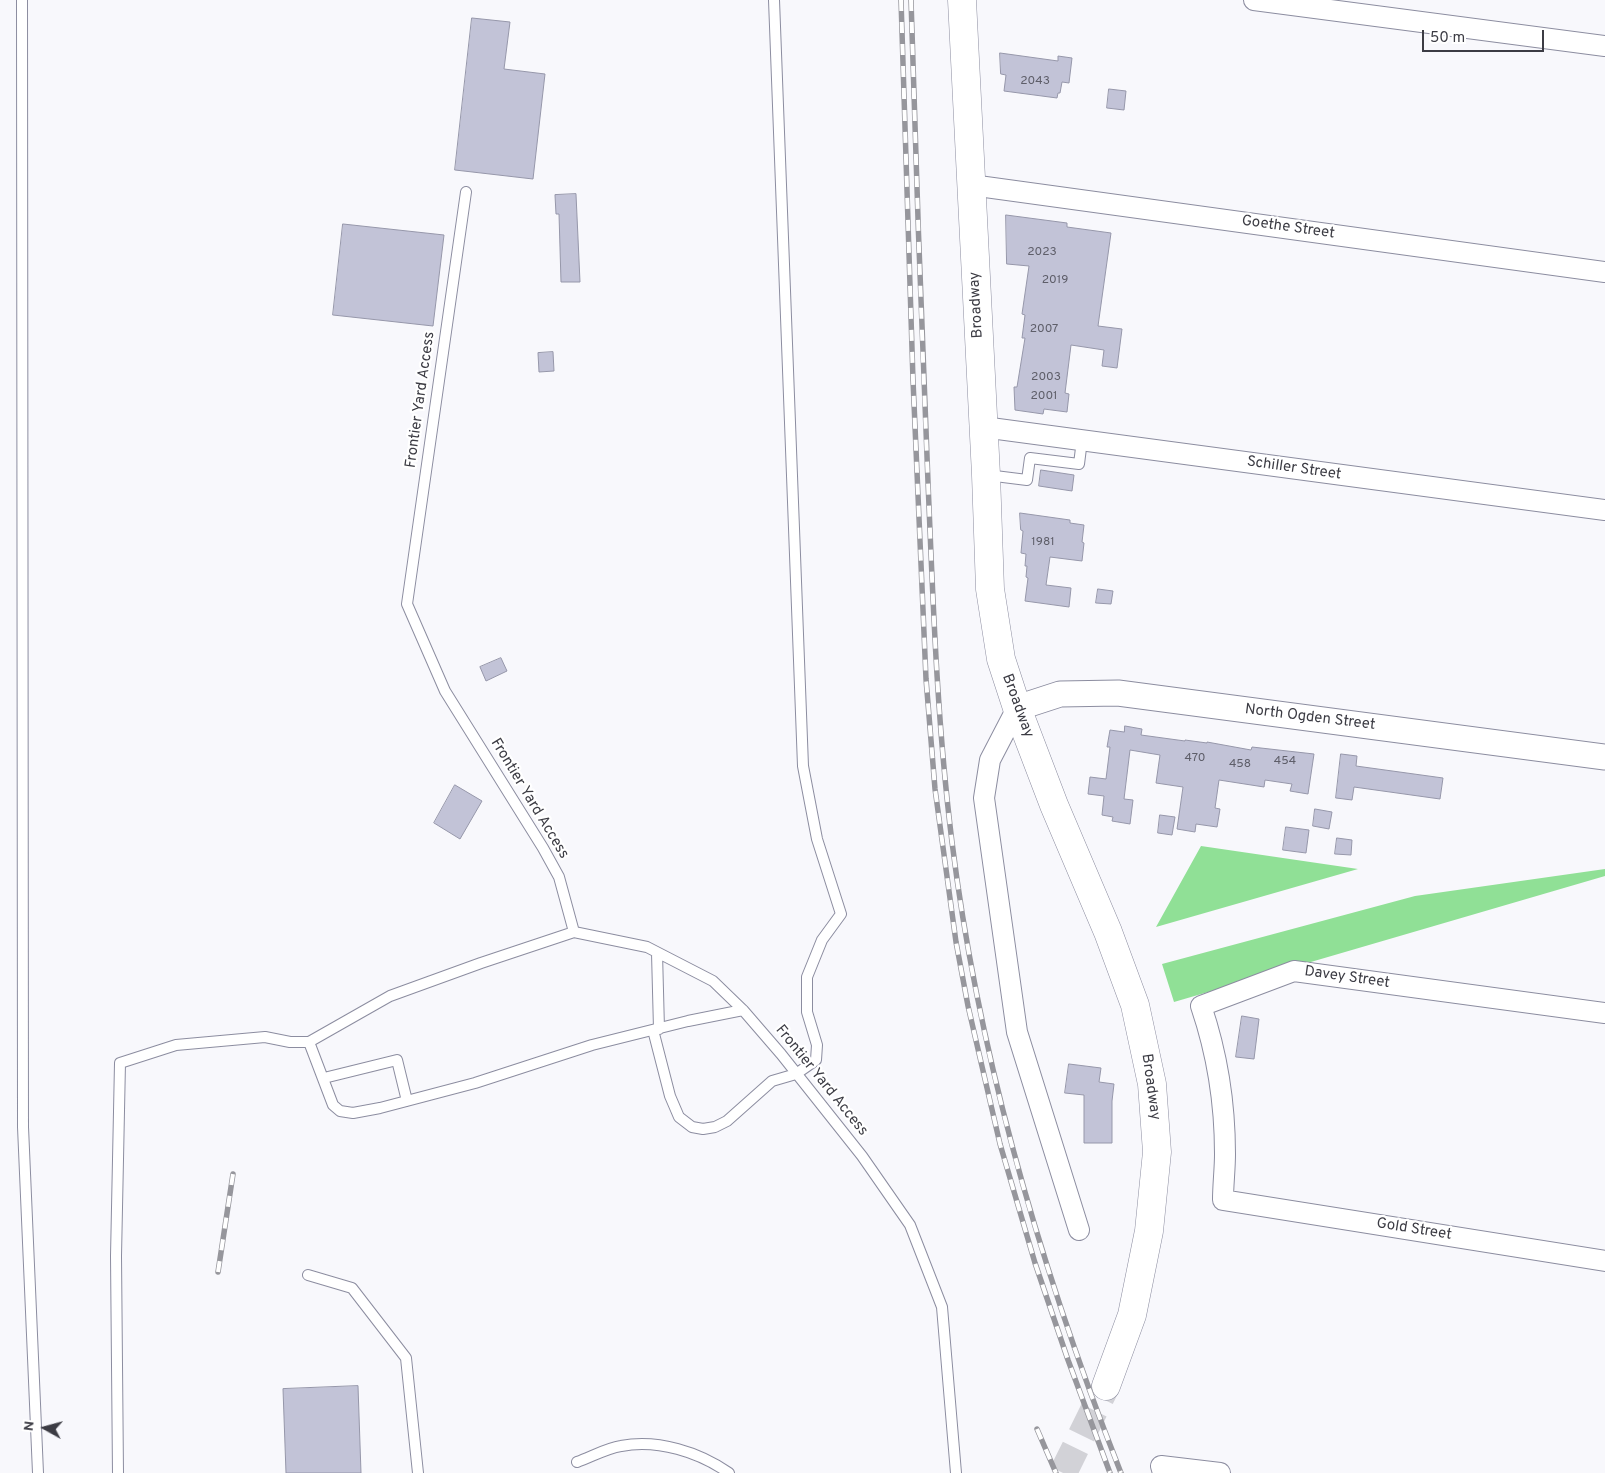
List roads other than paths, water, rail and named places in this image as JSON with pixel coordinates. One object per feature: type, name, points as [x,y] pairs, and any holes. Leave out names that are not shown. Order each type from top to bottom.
[{"type":"main road","name":"Broadway","points":[[962,0],[990,589],[1001,659],[1017,708],[1054,805],[1108,932],[1131,996],[1152,1084],[1157,1152],[1150,1231],[1132,1315],[1106,1386]]},
{"type":"street","points":[[1254,0],[1605,46]]},
{"type":"street","name":"Goethe Street","points":[[971,185],[1605,272]]},
{"type":"street","name":"Schiller Street","points":[[983,427],[1605,510]]},
{"type":"street","name":"North Ogden Street","points":[[1017,708],[1060,694],[1118,693],[1605,757]]},
{"type":"street","points":[[1017,708],[990,760],[984,798],[1018,1032],[1079,1230]]},
{"type":"street","name":"Davey Street","points":[[1222,1200],[1225,1155],[1223,1109],[1216,1064],[1201,1006],[1294,971],[1605,1013]]},
{"type":"street","name":"Gold Street","points":[[1222,1200],[1605,1261]]},
{"type":"street","points":[[1162,1469],[1220,1473]]},
{"type":"lane","points":[[22,0],[23,1127],[38,1473]]},
{"type":"lane","points":[[657,952],[656,1030],[670,1096],[679,1117],[692,1127],[703,1129],[715,1127],[726,1121],[772,1081],[796,1074],[816,1060],[817,1045],[807,1012],[807,977],[822,940],[841,914],[817,840],[804,766],[774,0]]},
{"type":"lane","name":"Frontier Yard Access","points":[[466,192],[407,604],[445,691],[544,848],[558,877],[574,932],[647,947],[713,980],[743,1010],[781,1054],[862,1156],[910,1225],[942,1307],[956,1473]]},
{"type":"lane","points":[[986,475],[1027,480],[1030,458],[1079,464],[1082,440]]},
{"type":"lane","points":[[118,1473],[116,1256],[120,1063],[176,1045],[265,1037],[290,1042],[309,1042],[390,996],[574,932]]},
{"type":"lane","points":[[309,1042],[333,1105],[340,1111],[353,1113],[380,1108],[476,1083],[592,1045],[688,1021],[743,1010]]},
{"type":"lane","points":[[324,1078],[397,1060],[407,1101]]},
{"type":"lane","points":[[308,1275],[352,1288],[406,1358],[418,1473]]},
{"type":"lane","points":[[578,1462],[619,1446],[641,1443],[668,1447],[694,1454],[729,1473]]},
{"type":"tunnel","points":[[1063,1473],[1106,1386]]},
{"type":"railway","points":[[901,0],[913,380],[926,679],[935,789],[956,942],[968,1006],[1000,1144],[1035,1263],[1068,1360],[1110,1473]]},
{"type":"railway","points":[[911,0],[934,617],[939,707],[952,842],[979,1004],[996,1083],[1017,1163],[1039,1241],[1065,1319],[1121,1473]]},
{"type":"railway","points":[[218,1272],[233,1174]]},
{"type":"railway","points":[[1037,1429],[1056,1473]]}]
